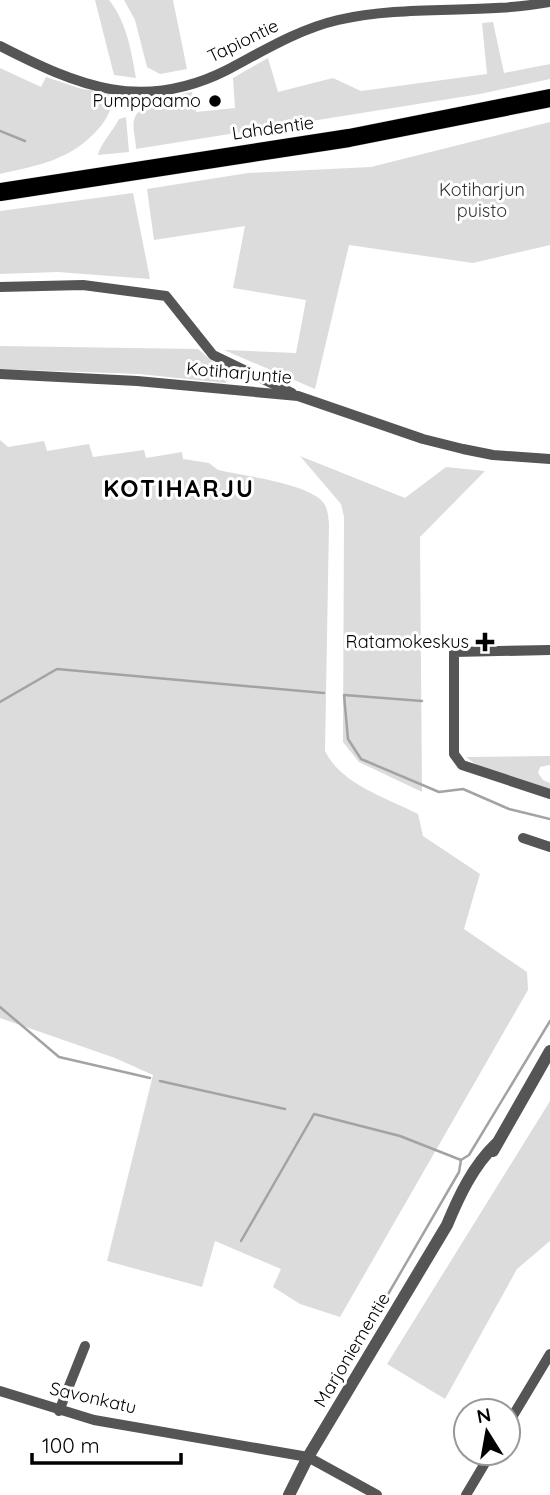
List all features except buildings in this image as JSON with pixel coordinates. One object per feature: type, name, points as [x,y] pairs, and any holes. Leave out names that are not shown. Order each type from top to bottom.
[{"type":"highway","name":"Lahdentie","points":[[0,192],[349,138],[550,98]]},
{"type":"street","name":"Tapiontie","points":[[0,46],[52,73],[93,87],[151,92],[207,78],[296,35],[336,21],[372,13],[513,7],[550,2]]},
{"type":"street","points":[[0,287],[83,285],[166,296],[213,355],[298,396]]},
{"type":"street","name":"Kotiharjuntie","points":[[0,374],[137,381],[298,396],[436,443],[494,455],[550,458]]},
{"type":"street","points":[[550,650],[454,652],[454,754],[462,765],[550,794]]},
{"type":"street","points":[[523,838],[550,848]]},
{"type":"street","name":"Marjoniementie","points":[[289,1495],[308,1457],[447,1225],[474,1189],[496,1144],[550,1051]]},
{"type":"street","points":[[59,1411],[85,1346]]},
{"type":"street","points":[[522,1401],[550,1354]]},
{"type":"street","name":"Savonkatu","points":[[0,1391],[94,1420],[308,1457],[377,1495]]},
{"type":"street","points":[[466,1495],[483,1467]]},
{"type":"green space","points":[[95,0],[109,0],[120,18],[136,78],[114,75]]},
{"type":"green space","points":[[124,0],[173,0],[187,69],[160,74],[147,67],[135,20]]},
{"type":"green space","points":[[493,22],[504,73],[550,64],[550,79],[480,94],[136,149],[134,120],[143,108],[159,100],[192,92],[196,112],[235,108],[233,78],[268,58],[278,92],[333,78],[361,91],[487,74],[482,23]]},
{"type":"green space","points":[[0,68],[41,87],[46,77],[82,89],[112,93],[109,112],[89,139],[66,154],[41,164],[0,174]]},
{"type":"green space","points":[[126,117],[129,152],[98,155],[119,119]]},
{"type":"green space","name":"Kotiharjun puisto","points":[[550,122],[550,245],[473,263],[349,245],[315,389],[224,350],[296,353],[306,300],[233,288],[245,226],[154,240],[147,189],[248,173],[371,167]]},
{"type":"green space","points":[[133,193],[150,279],[58,272],[0,274],[0,211]]},
{"type":"green space","points":[[0,346],[198,349],[231,377],[225,383],[139,374],[0,369]]},
{"type":"green space","points":[[0,440],[8,447],[44,441],[47,451],[89,444],[93,457],[144,450],[146,458],[182,452],[183,459],[209,463],[218,470],[299,488],[323,502],[329,524],[325,751],[342,773],[353,781],[418,814],[423,836],[480,874],[464,929],[527,972],[528,990],[340,1317],[300,1304],[273,1287],[281,1269],[215,1241],[202,1287],[107,1261],[153,1075],[115,1058],[0,1018]]},
{"type":"green space","points":[[300,456],[405,498],[446,467],[485,471],[420,537],[422,792],[359,762],[343,742],[344,517],[341,504]]},
{"type":"green space","points":[[550,756],[550,765],[540,767],[538,773],[543,780],[550,783],[550,790],[479,767],[466,757]]},
{"type":"green space","points":[[550,1101],[550,1241],[517,1269],[445,1399],[387,1364]]},
{"type":"waterway","points":[[0,131],[25,141]]},
{"type":"waterway","points":[[0,702],[57,669],[324,693]]},
{"type":"waterway","points":[[422,701],[344,695],[348,739],[361,759],[439,792],[463,789],[509,809],[550,819]]},
{"type":"waterway","points":[[0,1007],[59,1057],[150,1078]]},
{"type":"waterway","points":[[361,1346],[459,1172],[461,1160],[469,1155],[550,1021]]},
{"type":"waterway","points":[[160,1081],[285,1109]]},
{"type":"waterway","points":[[241,1241],[314,1114],[400,1136],[461,1160]]},
{"type":"place","name":"Pumppaamo","points":[[215,101]]},
{"type":"place","name":"Ratamokeskus","points":[[485,642]]},
{"type":"district","name":"KOTIHARJU","points":[[179,489]]}]
